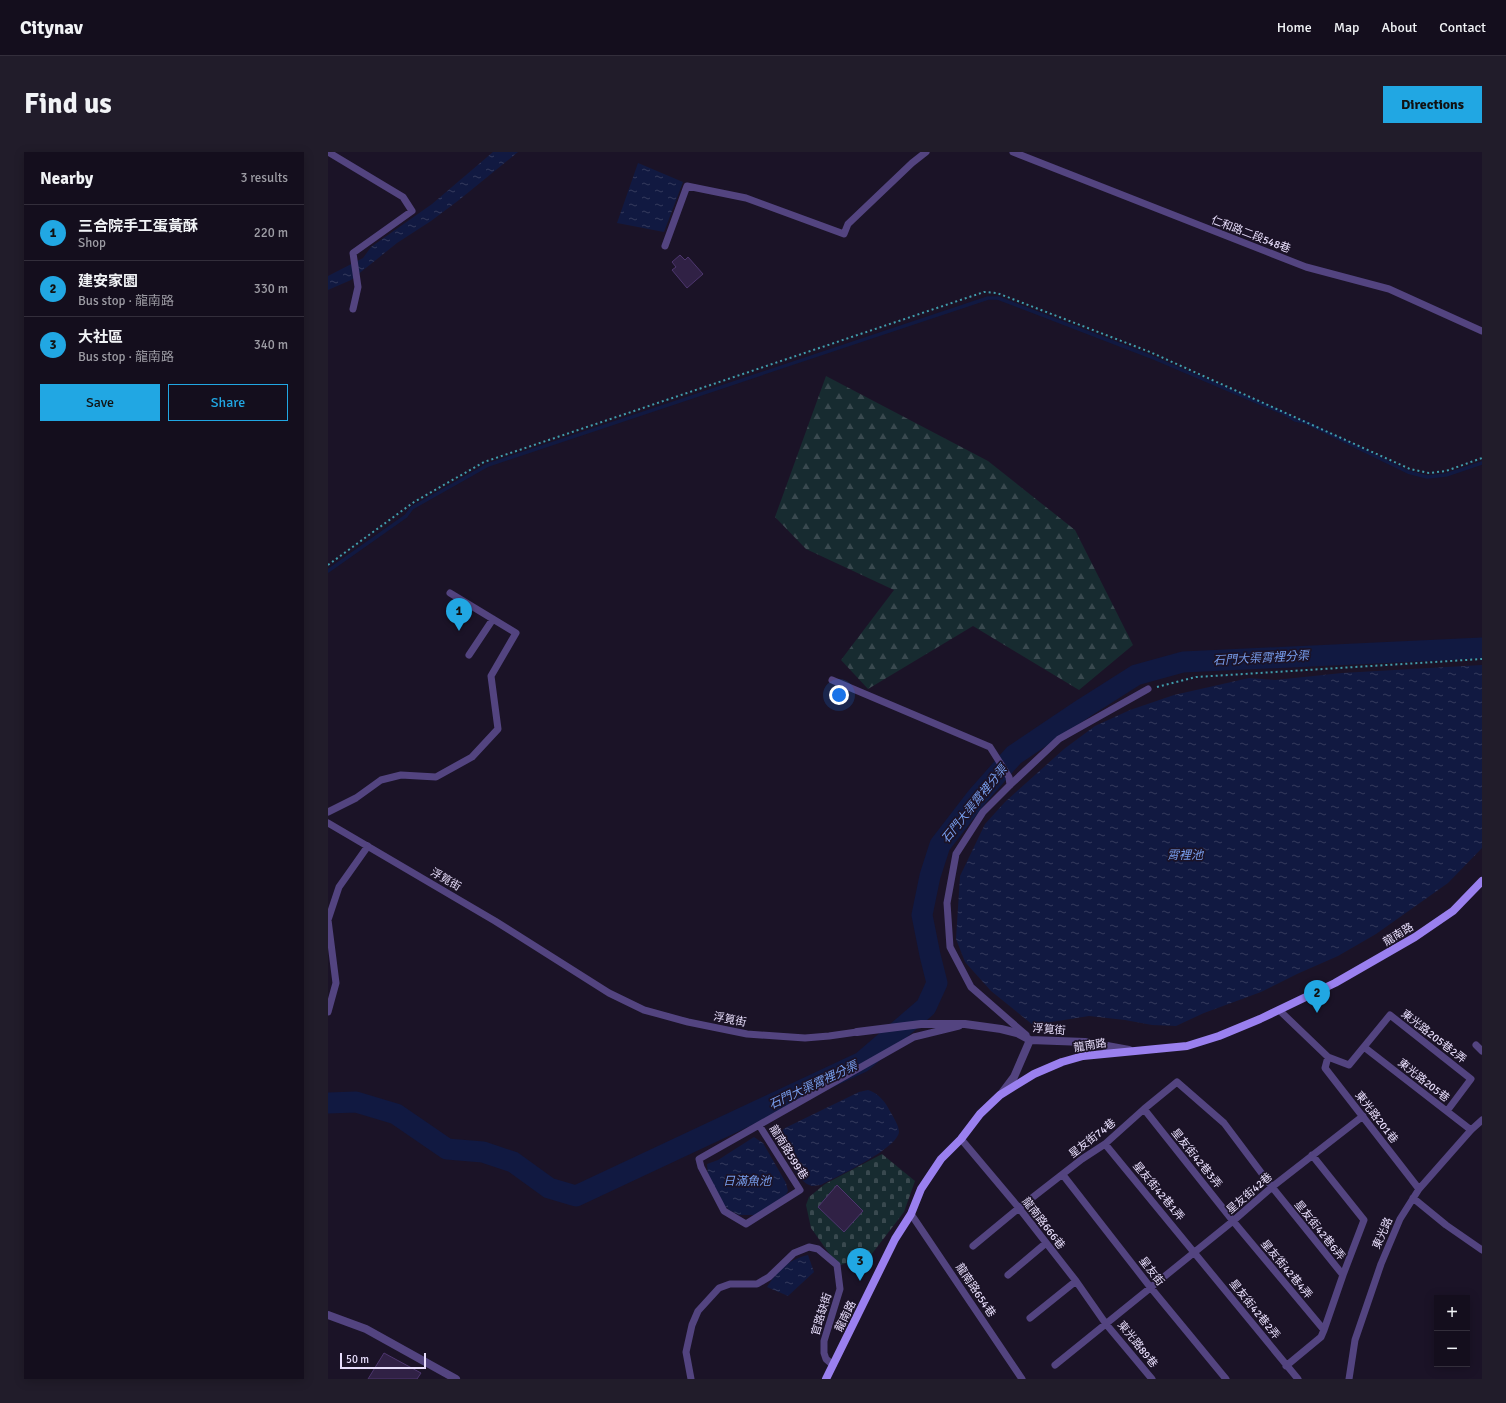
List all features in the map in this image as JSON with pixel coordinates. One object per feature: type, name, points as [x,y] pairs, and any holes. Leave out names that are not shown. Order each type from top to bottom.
[{"type":"main road","name":"龍南路","points":[[826,1379],[895,1239],[911,1214],[921,1189],[942,1160],[961,1139],[980,1114],[1000,1095],[1034,1074],[1062,1062],[1082,1056],[1187,1046],[1218,1036],[1279,1010],[1335,983],[1415,937],[1453,910],[1482,881]]},
{"type":"street","name":"浮筧街","points":[[857,1032],[920,1024],[965,1024],[1001,1029],[1016,1033],[1030,1040],[1085,1042],[1131,1051]]},
{"type":"street","points":[[1000,1095],[1014,1077],[1030,1040]]},
{"type":"street","points":[[328,1315],[366,1329],[456,1379]]},
{"type":"lane","points":[[328,152],[403,197],[412,211],[353,253],[358,287],[353,309]]},
{"type":"lane","points":[[665,246],[687,186],[746,198],[844,234],[848,224],[912,162],[926,152]]},
{"type":"lane","name":"仁和路二段548巷","points":[[1013,152],[1306,267],[1389,289],[1482,331]]},
{"type":"lane","points":[[328,812],[356,798],[380,780],[401,774],[436,777],[472,757],[498,729],[491,676],[516,633],[450,593]]},
{"type":"lane","points":[[470,655],[493,619]]},
{"type":"lane","points":[[832,680],[990,747],[1009,777],[1010,785]]},
{"type":"lane","points":[[1030,1040],[971,987],[950,946],[947,903],[956,854],[984,812],[1010,785],[1059,739],[1148,689]]},
{"type":"lane","name":"浮筧街","points":[[328,823],[495,921],[609,993],[644,1010],[688,1022],[747,1034],[805,1038],[857,1032]]},
{"type":"lane","points":[[328,1012],[336,983],[328,920],[339,887],[368,846]]},
{"type":"lane","points":[[1279,1010],[1328,1057],[1349,1065],[1364,1047]]},
{"type":"lane","name":"東光路205巷2弄","points":[[1364,1047],[1390,1015],[1472,1079],[1447,1111]]},
{"type":"lane","name":"龍南路599巷","points":[[759,1125],[800,1190],[746,1224],[724,1211],[701,1167],[700,1160],[759,1125],[914,1037],[965,1024]]},
{"type":"lane","points":[[1476,1045],[1482,1051]]},
{"type":"lane","name":"東光路205巷","points":[[1364,1047],[1471,1130]]},
{"type":"lane","name":"東光路201巷","points":[[1328,1057],[1325,1068],[1419,1189]]},
{"type":"lane","name":"星友街74巷","points":[[973,1246],[1082,1159],[1105,1144],[1177,1082]]},
{"type":"lane","name":"星友街42巷6弄","points":[[1177,1082],[1224,1123],[1272,1187],[1343,1275],[1321,1337],[1286,1366]]},
{"type":"lane","name":"星友街42巷3弄","points":[[1144,1109],[1234,1221]]},
{"type":"lane","name":"星友街42巷","points":[[1055,1365],[1234,1221],[1272,1187],[1363,1116]]},
{"type":"lane","name":"東光路","points":[[1349,1379],[1355,1340],[1381,1264],[1400,1219],[1419,1189],[1471,1130],[1482,1120]]},
{"type":"lane","name":"龍南路666巷","points":[[961,1139],[1019,1208],[1076,1281],[1106,1324]]},
{"type":"lane","name":"星友街42巷1弄","points":[[1105,1144],[1195,1252]]},
{"type":"lane","points":[[1312,1155],[1364,1220],[1343,1275]]},
{"type":"lane","name":"星友街","points":[[1063,1175],[1151,1288],[1226,1379]]},
{"type":"lane","points":[[1413,1198],[1446,1225],[1482,1250]]},
{"type":"lane","name":"龍南路654巷","points":[[911,1214],[1022,1379]]},
{"type":"lane","name":"星友街42巷4弄","points":[[1234,1221],[1324,1330]]},
{"type":"lane","points":[[1008,1275],[1046,1243]]},
{"type":"lane","name":"官路缺街","points":[[691,1379],[686,1352],[692,1326],[698,1311],[719,1288],[730,1284],[757,1284],[769,1277],[794,1253],[809,1247],[818,1249],[837,1265],[840,1289],[824,1341],[824,1353],[826,1359],[834,1365]]},
{"type":"lane","name":"星友街42巷2弄","points":[[1195,1252],[1298,1379]]},
{"type":"lane","points":[[1030,1318],[1076,1281]]},
{"type":"lane","name":"東光路89巷","points":[[1106,1324],[1152,1379]]},
{"type":"path","points":[[328,566],[414,502],[484,462],[984,292],[997,293],[1150,352],[1410,469],[1429,473],[1446,471],[1482,458]]},
{"type":"path","points":[[1148,689],[1196,677],[1482,659]]},
{"type":"green space","points":[[826,376],[988,461],[1075,530],[1133,645],[1079,690],[973,626],[868,689],[841,660],[894,590],[806,549],[775,517]]},
{"type":"green space","points":[[882,1154],[915,1181],[904,1212],[871,1255],[838,1266],[811,1228],[806,1205],[809,1197],[825,1184]]},
{"type":"water","points":[[493,152],[518,152],[459,200],[431,221],[397,243],[351,280],[328,290],[328,276],[363,258],[371,247],[432,204]]},
{"type":"water","points":[[638,163],[683,182],[664,232],[617,223]]},
{"type":"water","name":"霄裡池","points":[[1482,665],[1482,848],[1448,883],[1376,934],[1338,956],[1261,992],[1204,1013],[1176,1026],[1152,1025],[1089,1016],[1033,1025],[991,991],[965,962],[956,939],[960,876],[985,824],[1005,802],[1064,749],[1095,726],[1130,710],[1174,695],[1249,678],[1275,680],[1342,673]]},
{"type":"water","points":[[868,1090],[879,1096],[889,1109],[899,1130],[896,1139],[865,1162],[821,1185],[812,1186],[806,1183],[795,1171],[785,1155],[779,1133],[785,1128],[859,1092]]},
{"type":"water","name":"日滿魚池","points":[[754,1137],[763,1143],[786,1183],[788,1191],[784,1198],[757,1215],[739,1215],[729,1210],[723,1204],[708,1175],[707,1164],[718,1160]]},
{"type":"water","points":[[808,1255],[814,1272],[788,1296],[767,1287],[784,1266],[794,1260]]},
{"type":"building","points":[[680,255],[685,260],[688,257],[703,274],[687,288],[672,270],[676,267],[672,262]]},
{"type":"building","points":[[837,1185],[863,1211],[844,1232],[818,1207]]},
{"type":"building","points":[[384,1353],[421,1373],[417,1379],[368,1379]]},
{"type":"waterway","points":[[328,571],[406,516],[412,508],[488,465],[988,298],[998,298],[1149,356],[1283,413],[1295,420],[1305,422],[1408,472],[1427,477],[1446,475],[1482,463]]},
{"type":"waterway","name":"石門大渠霄裡分渠","points":[[328,1103],[356,1102],[396,1114],[447,1149],[483,1152],[513,1162],[549,1188],[576,1196],[862,1062],[926,1007],[937,983],[922,915],[930,876],[940,845],[977,797],[1014,755],[1136,675],[1183,662],[1482,648]]},
{"type":"place","name":"三合院手工蛋黃酥","points":[[459,631]]},
{"type":"place","name":"建安家園","points":[[1317,1013]]},
{"type":"place","name":"大社區","points":[[860,1281]]}]
